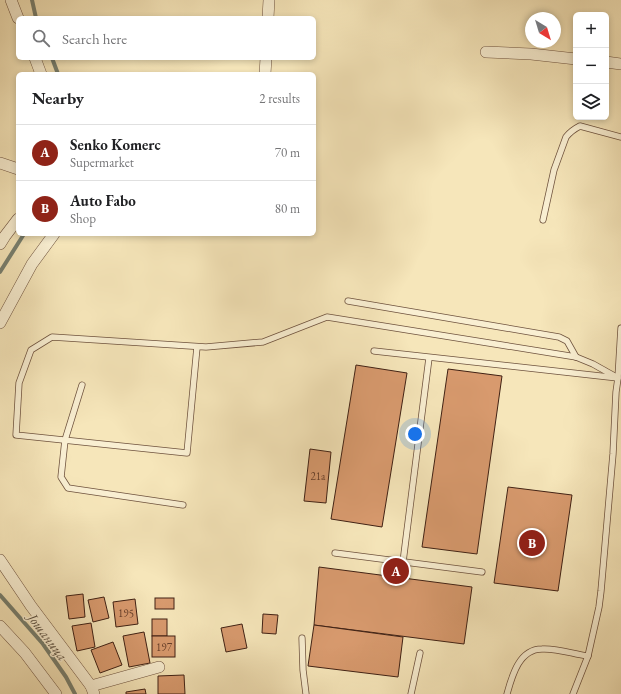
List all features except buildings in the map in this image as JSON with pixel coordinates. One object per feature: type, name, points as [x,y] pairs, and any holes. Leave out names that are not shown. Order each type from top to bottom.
[{"type":"street","points":[[11,0],[17,16]]},
{"type":"street","points":[[268,16],[269,0]]},
{"type":"street","points":[[486,52],[531,54],[573,59]]},
{"type":"street","points":[[36,60],[40,72]]},
{"type":"street","points":[[265,72],[266,60]]},
{"type":"street","points":[[609,62],[621,64]]},
{"type":"street","points":[[0,163],[16,168]]},
{"type":"street","points":[[0,244],[16,222]]},
{"type":"street","points":[[0,323],[32,264],[53,236]]},
{"type":"street","points":[[0,560],[31,606],[92,690],[159,667]]},
{"type":"street","points":[[0,626],[25,653],[56,694]]},
{"type":"lane","points":[[543,220],[554,170],[566,137],[569,133],[580,126],[621,137]]},
{"type":"lane","points":[[348,301],[559,337],[567,340],[576,357]]},
{"type":"lane","points":[[197,347],[187,453],[16,435],[20,383],[31,350],[52,338],[206,347],[263,342],[327,318],[576,357],[593,364],[618,378]]},
{"type":"lane","points":[[573,694],[588,656],[601,591],[613,454],[621,328]]},
{"type":"lane","points":[[374,351],[618,378]]},
{"type":"lane","points":[[403,562],[428,358]]},
{"type":"lane","points":[[82,384],[65,440],[61,477],[68,488],[183,505]]},
{"type":"lane","points":[[336,553],[482,572]]},
{"type":"lane","points":[[302,638],[303,670],[306,694]]},
{"type":"lane","points":[[507,694],[515,670],[520,661],[534,650],[554,650],[588,656]]},
{"type":"lane","points":[[412,694],[420,653]]},
{"type":"waterway","name":"Јошаница","points":[[32,0],[36,16]]},
{"type":"waterway","name":"Јошаница","points":[[53,60],[57,72]]},
{"type":"waterway","name":"Јошаница","points":[[0,272],[23,236]]},
{"type":"waterway","name":"Јошаница","points":[[0,595],[43,644],[66,677],[75,694]]},
{"type":"place","name":"Auto Fabo","points":[[532,543]]},
{"type":"place","name":"Senko Komerc","points":[[396,571]]}]
